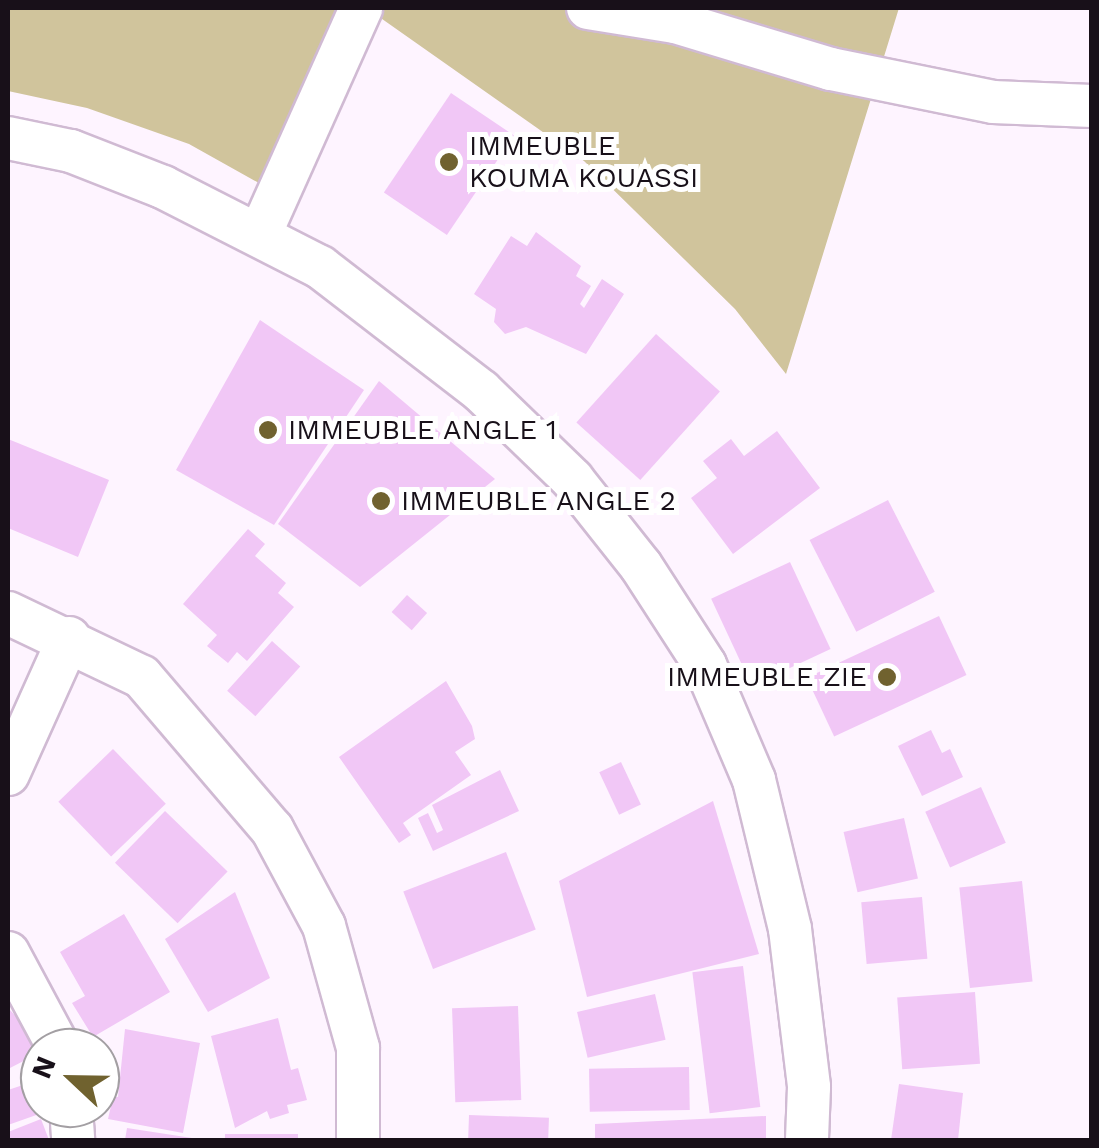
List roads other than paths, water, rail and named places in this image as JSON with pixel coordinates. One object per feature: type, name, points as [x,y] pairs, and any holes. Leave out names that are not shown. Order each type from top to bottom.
[{"type":"street","points":[[261,232],[361,8]]},
{"type":"street","points":[[588,8],[675,22],[832,69],[976,98],[1092,106]]},
{"type":"street","points":[[8,138],[71,151],[261,232],[386,314],[481,391],[572,479],[641,566],[705,666],[754,780],[790,929],[809,1088],[807,1140]]},
{"type":"street","points":[[8,614],[69,638],[142,678],[272,830],[329,944],[358,1048],[358,1140]]},
{"type":"street","points":[[8,774],[69,638]]},
{"type":"street","points":[[8,953],[48,1028]]},
{"type":"place","name":"IMMEUBLE KOUMA KOUASSI","points":[[449,162]]},
{"type":"place","name":"IMMEUBLE ANGLE 1","points":[[268,430]]},
{"type":"place","name":"IMMEUBLE ANGLE 2","points":[[381,501]]},
{"type":"place","name":"IMMEUBLE ZIE","points":[[887,677]]}]
